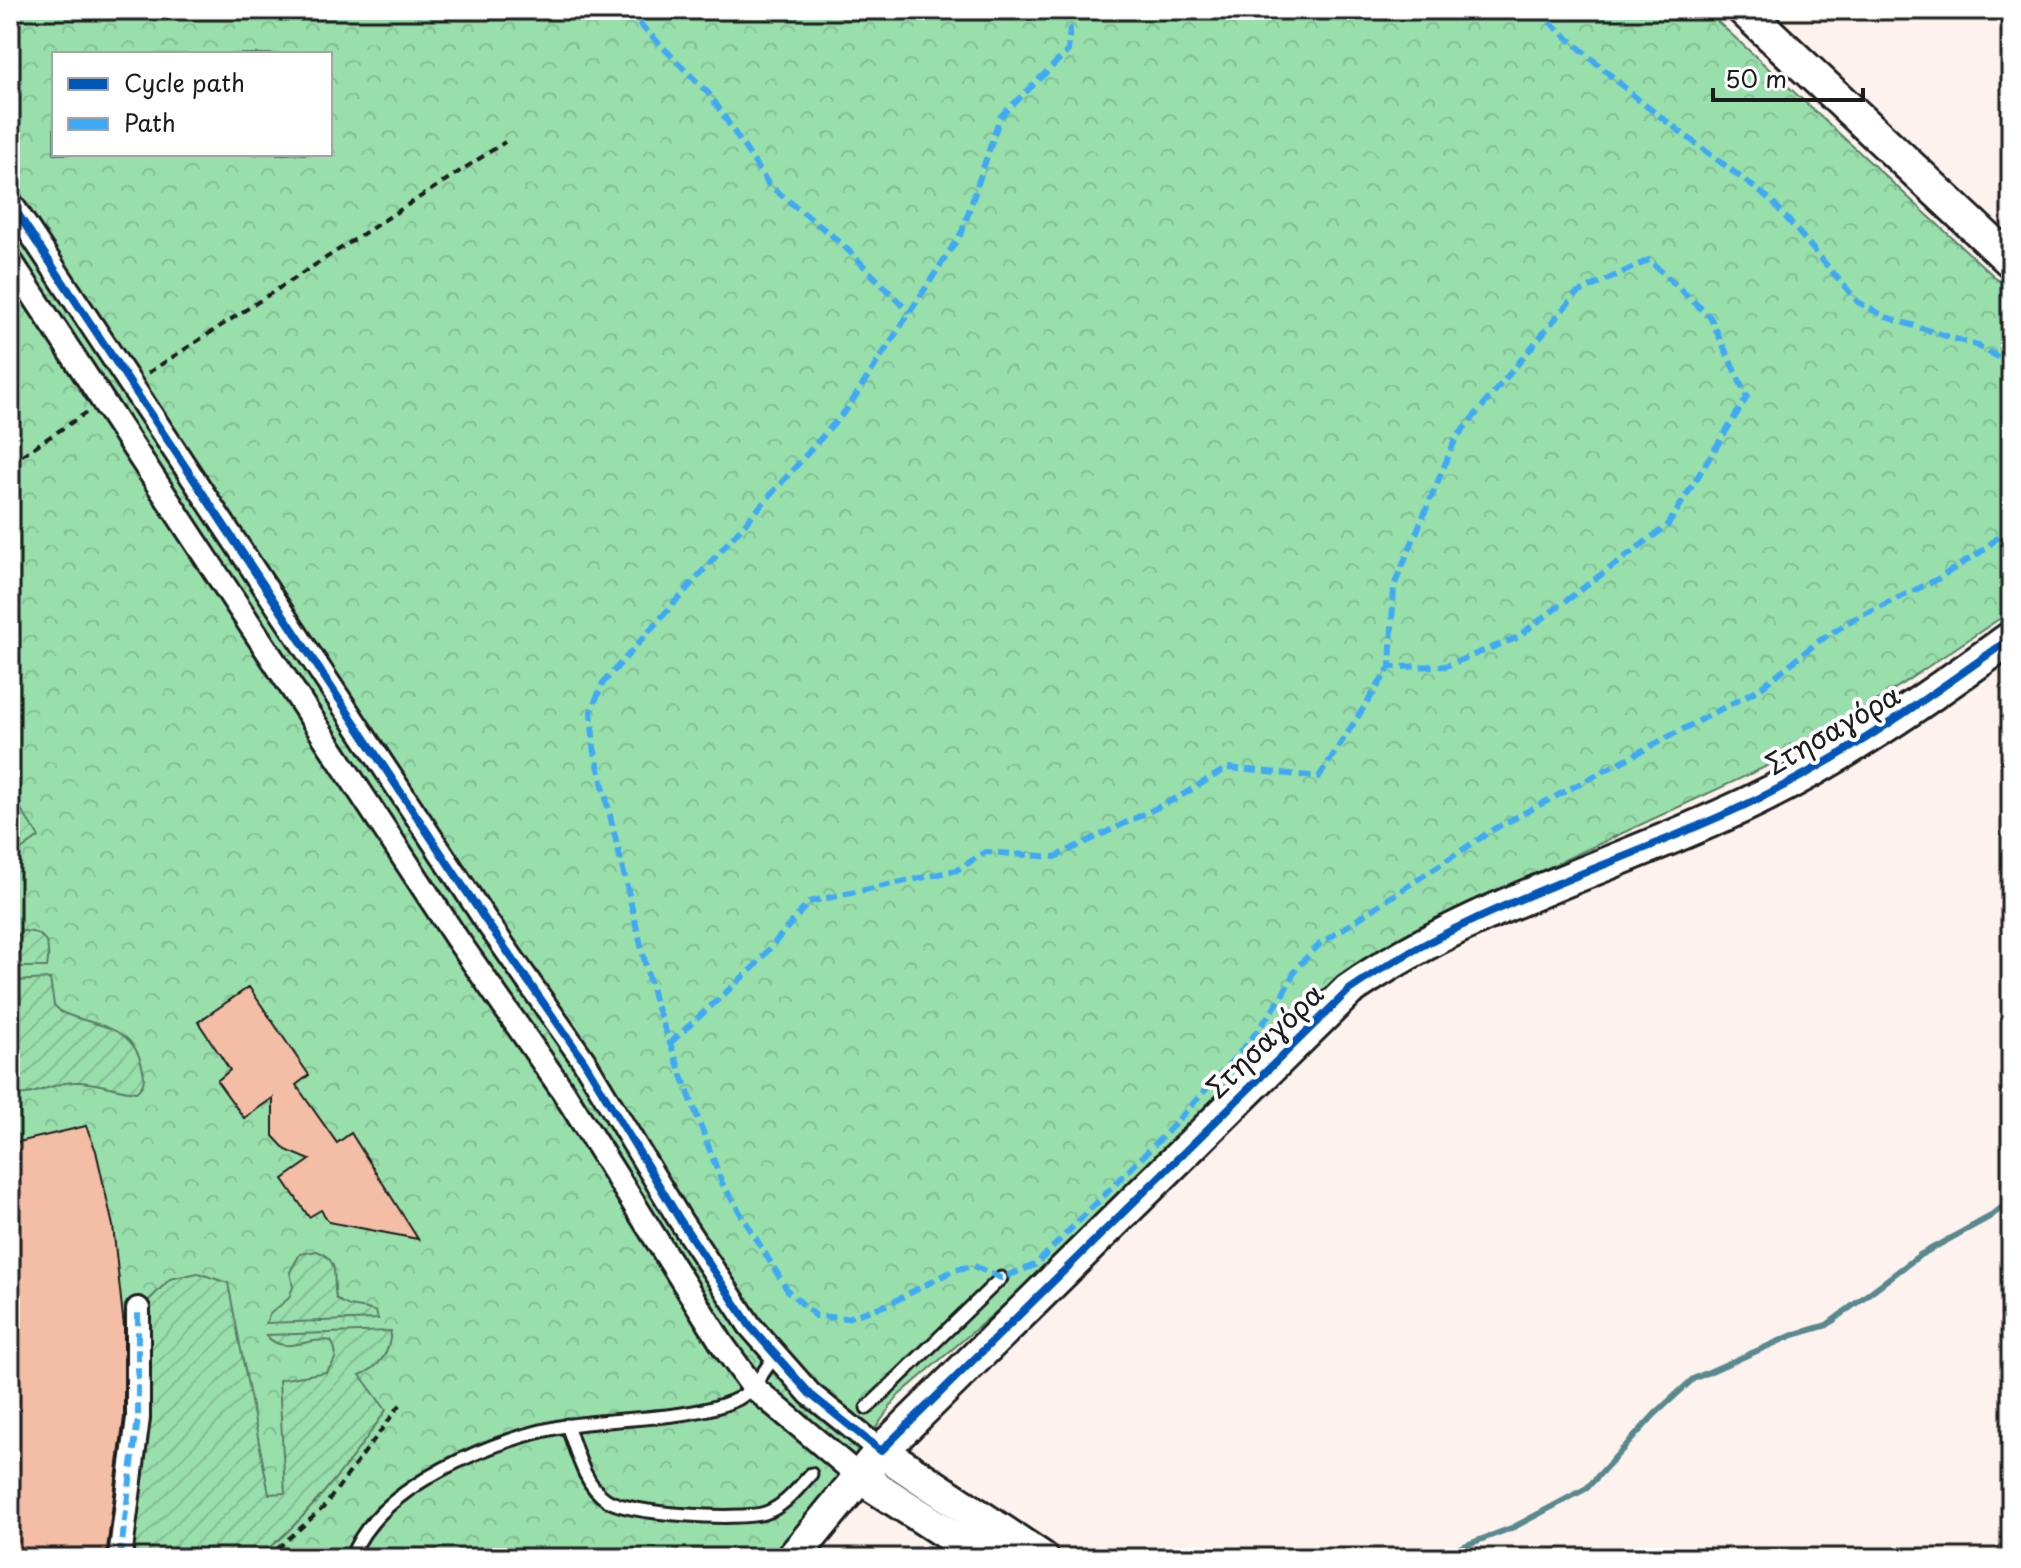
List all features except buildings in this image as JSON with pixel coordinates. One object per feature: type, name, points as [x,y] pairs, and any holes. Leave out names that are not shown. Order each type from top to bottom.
[{"type":"street","points":[[1744,10],[2011,261]]},
{"type":"street","points":[[10,202],[486,921],[584,1061],[680,1220],[774,1357],[810,1394],[881,1451],[1042,1558]]},
{"type":"street","points":[[10,260],[457,939],[563,1091],[699,1310],[753,1387],[860,1477],[985,1558]]},
{"type":"street","name":"Στησαγόρα","points":[[793,1558],[881,1451],[1349,990],[1413,949],[1744,806],[1838,758],[1905,715],[2011,638]]},
{"type":"street","points":[[457,939],[486,921]]},
{"type":"street","points":[[120,1558],[132,1492],[138,1418],[138,1309]]},
{"type":"lane","points":[[867,1408],[1001,1278]]},
{"type":"lane","points":[[351,1558],[358,1540],[381,1510],[409,1489],[504,1443],[567,1425],[703,1409],[736,1401],[753,1387],[774,1357]]},
{"type":"lane","points":[[567,1425],[592,1485],[607,1500],[633,1509],[735,1517],[765,1513],[782,1504],[811,1474]]},
{"type":"path","points":[[129,385],[505,142]]},
{"type":"path","points":[[10,463],[103,402]]},
{"type":"path","points":[[267,1558],[323,1508],[403,1401]]},
{"type":"green space","points":[[10,10],[1705,10],[2011,292],[2011,611],[1808,747],[1506,887],[1407,937],[1077,1242],[898,1396],[810,1523],[779,1558],[10,1558]]},
{"type":"green space","points":[[10,793],[39,837],[10,858]]},
{"type":"green space","points":[[22,931],[37,933],[45,940],[47,967],[10,967],[10,946]]},
{"type":"green space","points":[[50,979],[54,1005],[61,1012],[112,1029],[131,1043],[144,1074],[142,1085],[136,1092],[74,1082],[28,1094],[13,1094],[10,1089],[13,981]]},
{"type":"green space","points":[[317,1251],[333,1264],[336,1298],[346,1305],[376,1312],[378,1319],[266,1323],[270,1314],[289,1298],[293,1287],[290,1272],[300,1254]]},
{"type":"green space","points":[[198,1273],[228,1283],[269,1494],[285,1493],[279,1380],[326,1372],[336,1354],[331,1341],[281,1345],[266,1335],[391,1331],[383,1358],[360,1375],[386,1410],[323,1494],[282,1537],[263,1551],[248,1558],[220,1561],[130,1558],[145,1463],[148,1400],[146,1303],[170,1279]]},
{"type":"waterway","points":[[1432,1558],[1514,1527],[1587,1488],[1655,1414],[1693,1379],[1793,1335],[1827,1325],[1920,1255],[1991,1216],[2011,1200]]},
{"type":"marked path","points":[[626,10],[710,95],[769,185],[841,243],[909,312]]},
{"type":"marked path","points":[[1062,10],[1070,28],[1068,51],[1000,117],[962,232],[847,409],[603,683],[591,711],[594,748],[654,1000],[722,1183],[788,1291],[816,1316],[847,1318],[889,1304],[956,1269],[974,1266],[1001,1278],[1035,1265],[1168,1131],[1249,1042],[1280,1000],[1297,967],[1320,944],[1494,829],[1759,689],[1819,641],[1854,619],[1936,580],[1985,549],[2011,525]]},
{"type":"marked path","points":[[1536,10],[1641,102],[1772,201],[1858,302],[1886,317],[1978,346],[2011,364]]},
{"type":"marked path","points":[[670,1043],[754,967],[809,902],[957,870],[986,852],[1055,857],[1179,797],[1227,768],[1319,777],[1390,667],[1394,586],[1456,438],[1576,294],[1649,260],[1710,317],[1747,397],[1668,525],[1516,638],[1446,666],[1390,667]]},
{"type":"marked path","points":[[120,1558],[138,1418],[138,1309]]},
{"type":"cycle path","points":[[10,202],[486,921],[584,1061],[680,1220],[750,1326],[810,1394],[881,1451],[1349,990],[1395,961],[1492,911],[1695,827],[1815,769],[1882,728],[2011,638]]}]
